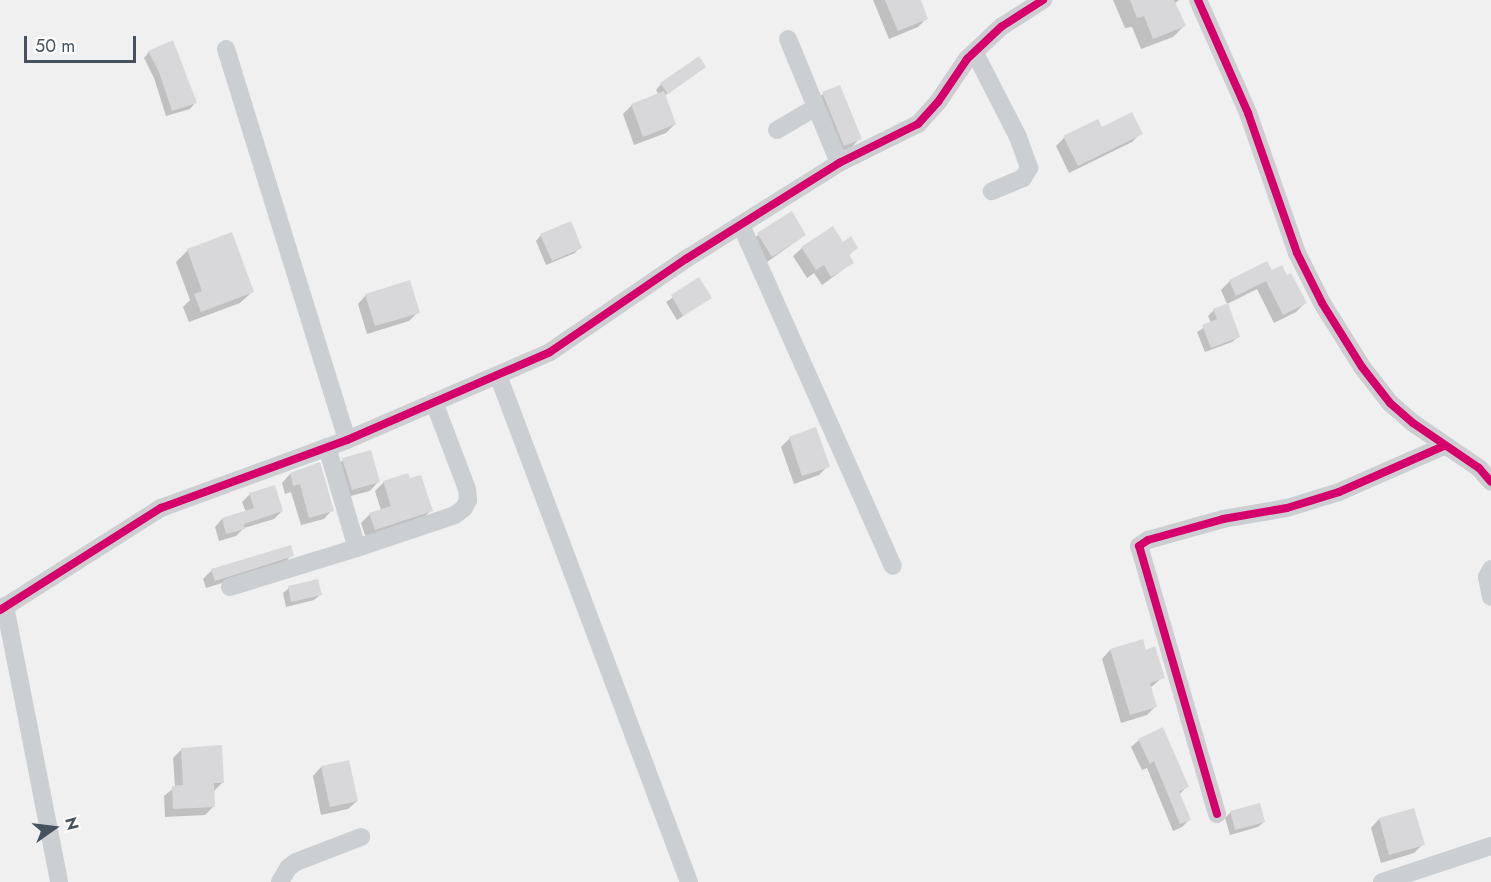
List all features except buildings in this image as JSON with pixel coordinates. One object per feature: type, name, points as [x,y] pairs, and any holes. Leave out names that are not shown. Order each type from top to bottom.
[{"type":"street","points":[[1198,0],[1248,113],[1297,253],[1322,303],[1362,367],[1389,403],[1444,446],[1479,468],[1491,482]]},
{"type":"street","points":[[59,882],[3,608],[161,508],[347,440],[550,352],[839,163],[918,124],[939,102],[967,59],[1001,27],[1040,1]]},
{"type":"street","points":[[788,39],[839,163]]},
{"type":"street","points":[[226,48],[347,440]]},
{"type":"street","points":[[975,53],[1018,137],[1029,168],[1023,178],[992,191]]},
{"type":"street","points":[[777,130],[816,107]]},
{"type":"street","points":[[741,225],[893,566]]},
{"type":"street","points":[[498,375],[689,882]]},
{"type":"street","points":[[230,587],[455,515],[468,500],[467,489],[434,402]]},
{"type":"street","points":[[1217,813],[1139,546],[1148,540],[1201,525],[1287,508],[1339,492],[1444,446]]},
{"type":"street","points":[[327,447],[357,548]]},
{"type":"street","points":[[1491,570],[1487,577],[1491,597]]},
{"type":"street","points":[[280,882],[288,868],[296,862],[361,837]]},
{"type":"street","points":[[1382,882],[1491,846]]},
{"type":"cycle path","points":[[0,610],[161,508],[347,440],[550,352],[686,259],[839,163],[918,124],[938,102],[967,59],[1001,27],[1043,0]]},
{"type":"cycle path","points":[[1198,0],[1248,113],[1297,253],[1322,303],[1362,367],[1390,403],[1413,423],[1479,468],[1491,482]]},
{"type":"cycle path","points":[[1217,814],[1139,546],[1148,540],[1223,519],[1287,508],[1339,492],[1444,446]]}]
